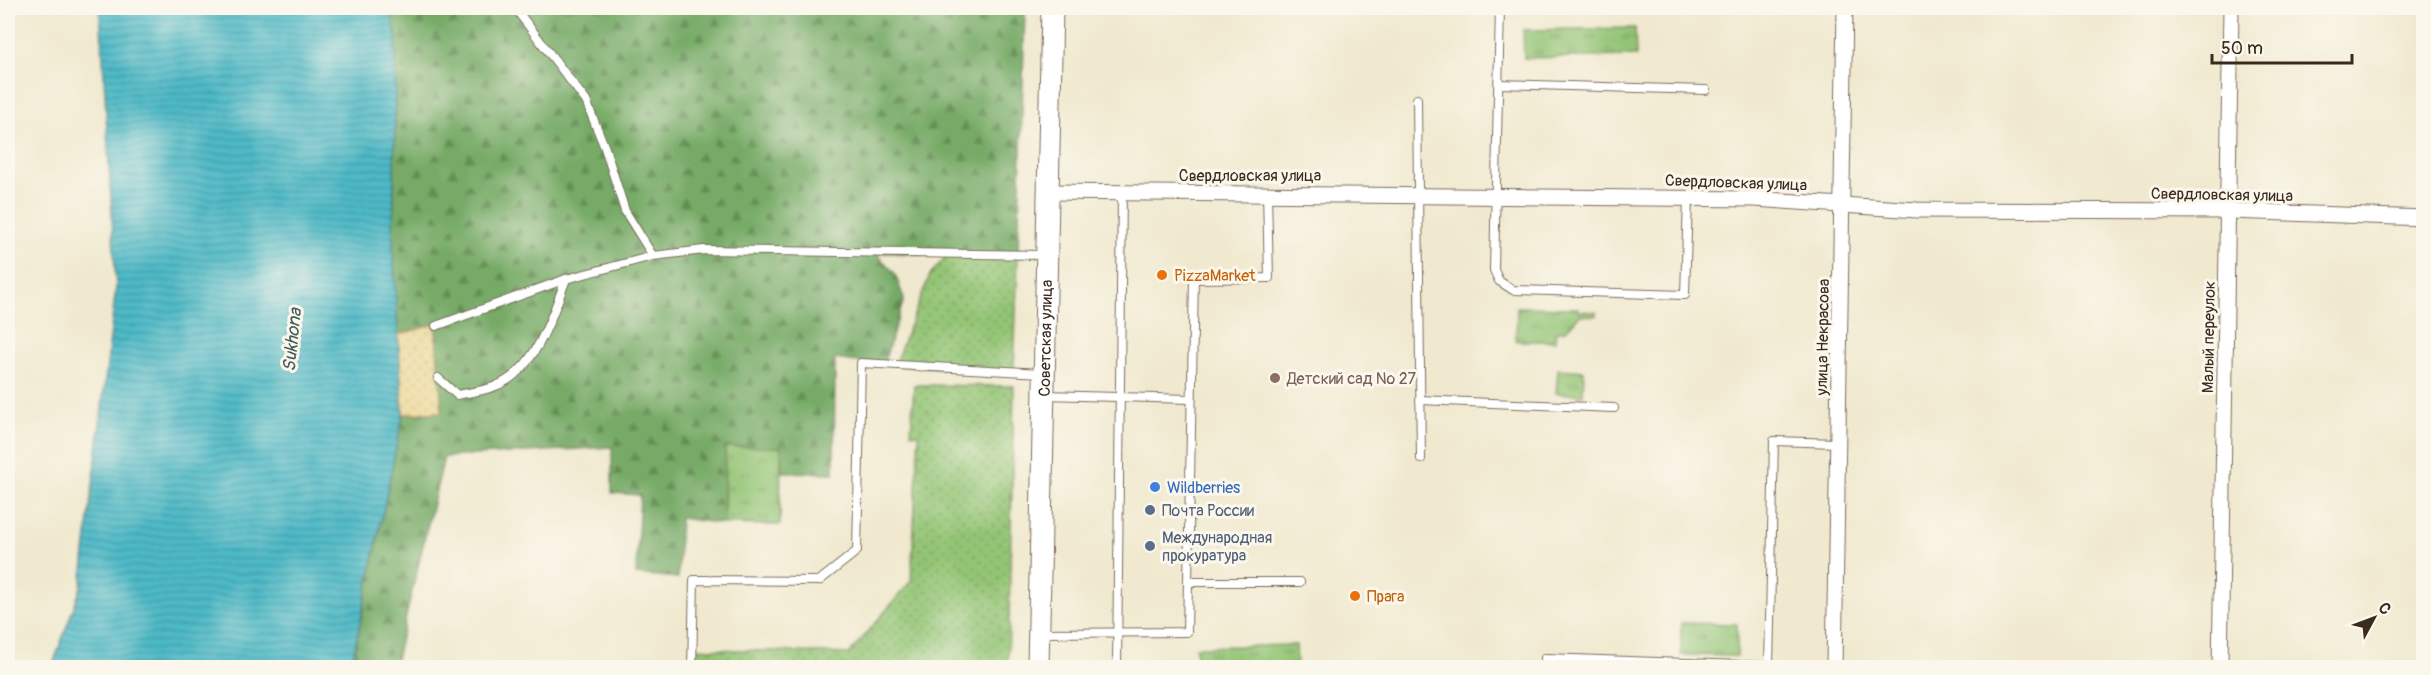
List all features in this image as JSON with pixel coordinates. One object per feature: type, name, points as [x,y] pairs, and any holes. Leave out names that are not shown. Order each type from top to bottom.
[{"type":"main road","name":"Советская улица","points":[[1038,668],[1052,8]]},
{"type":"street","name":"улица Некрасова","points":[[1834,667],[1845,8]]},
{"type":"street","name":"Малый переулок","points":[[2220,668],[2231,8]]},
{"type":"street","name":"Свердловская улица","points":[[1047,192],[1688,198],[1842,204],[1917,210],[2229,211],[2424,218]]},
{"type":"lane","points":[[515,8],[586,101],[605,148],[624,211],[653,256]]},
{"type":"lane","points":[[1500,8],[1494,270],[1499,281],[1514,290],[1685,296],[1688,198]]},
{"type":"lane","points":[[1499,84],[1706,90]]},
{"type":"lane","points":[[1417,99],[1421,459]]},
{"type":"lane","points":[[1117,668],[1122,192]]},
{"type":"lane","points":[[1038,633],[1187,632],[1194,279],[1269,278],[1267,193]]},
{"type":"lane","points":[[436,326],[566,279],[653,256],[704,250],[1046,255]]},
{"type":"lane","points":[[438,378],[457,395],[497,386],[520,372],[551,318],[566,279]]},
{"type":"lane","points":[[692,668],[694,580],[819,581],[857,551],[861,363],[1044,373]]},
{"type":"lane","points":[[1043,395],[1190,399]]},
{"type":"lane","points":[[1420,400],[1614,408]]},
{"type":"lane","points":[[1769,666],[1774,441],[1838,443]]},
{"type":"lane","points":[[1188,582],[1300,582]]},
{"type":"lane","points":[[1545,668],[1545,658],[1834,667]]},
{"type":"green space","points":[[390,8],[1025,8],[1018,255],[876,253],[895,274],[904,299],[883,365],[835,359],[834,473],[781,472],[781,448],[725,447],[724,524],[680,518],[678,578],[636,574],[640,495],[612,493],[612,447],[444,457],[394,667],[351,668],[403,414],[442,412],[435,324],[398,335],[393,247],[396,35]]},
{"type":"green space","points":[[1635,28],[1636,56],[1524,58],[1523,30]]},
{"type":"green space","points":[[948,254],[1018,255],[1014,372],[894,365],[930,275]]},
{"type":"green space","points":[[1517,307],[1579,308],[1579,311],[1596,312],[1596,316],[1580,315],[1565,331],[1556,331],[1555,341],[1516,341]]},
{"type":"green space","points":[[1558,369],[1584,371],[1583,395],[1556,393]]},
{"type":"green space","points":[[914,385],[1014,386],[1008,667],[692,668],[692,648],[849,654],[911,581],[919,434],[911,433]]},
{"type":"green space","points":[[725,447],[781,447],[780,525],[724,524]]},
{"type":"green space","points":[[1681,623],[1737,624],[1737,656],[1681,655]]},
{"type":"green space","points":[[1296,645],[1297,667],[1196,667],[1196,647]]},
{"type":"sand","points":[[435,324],[442,412],[403,414],[398,335]]},
{"type":"water","name":"Sukhona","points":[[100,8],[390,8],[396,35],[393,247],[403,414],[351,667],[52,667],[81,587],[116,287]]},
{"type":"place","name":"PizzaMarket","points":[[1162,275]]},
{"type":"place","name":"Детский сад № 27","points":[[1275,378]]},
{"type":"place","name":"Wildberries","points":[[1155,487]]},
{"type":"place","name":"Почта России","points":[[1150,510]]},
{"type":"place","name":"Международная прокуратура","points":[[1150,546]]},
{"type":"place","name":"Прага","points":[[1355,596]]}]
